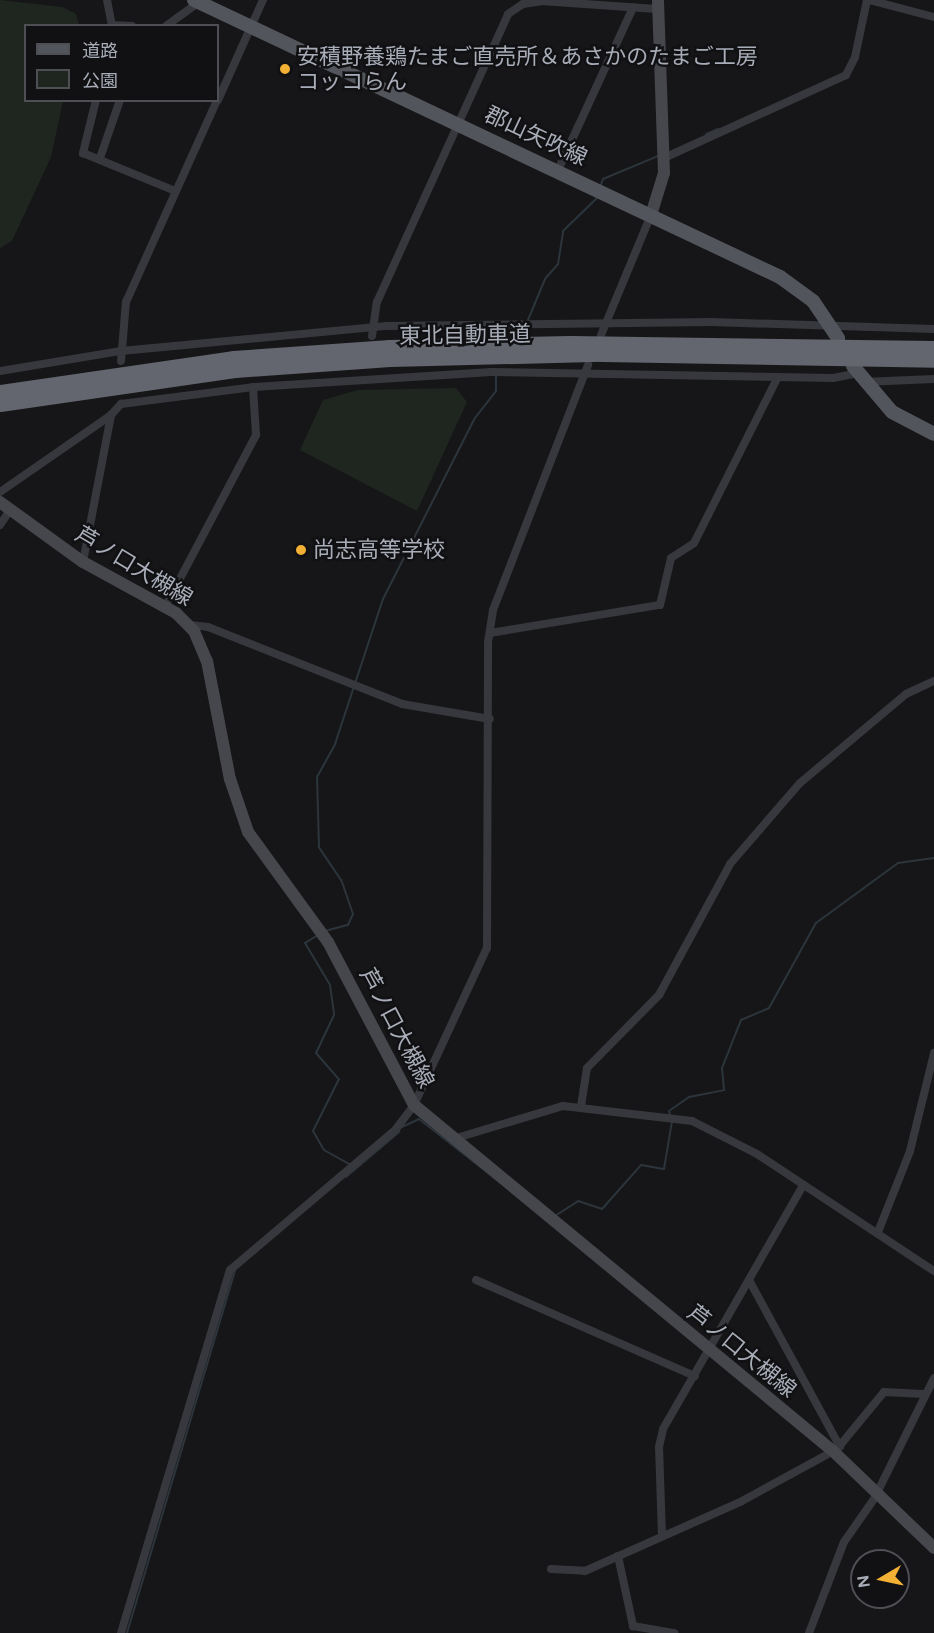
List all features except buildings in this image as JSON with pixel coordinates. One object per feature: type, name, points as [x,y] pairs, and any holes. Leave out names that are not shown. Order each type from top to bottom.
[{"type":"highway","name":"東北自動車道","points":[[0,392],[233,358],[380,347],[581,343],[934,348]]},
{"type":"highway","name":"東北自動車道","points":[[0,404],[190,375],[390,359],[612,354],[934,360]]},
{"type":"main road","name":"郡山矢吹線","points":[[197,1],[250,29],[458,123],[789,281],[830,324],[838,338]]},
{"type":"main road","points":[[651,215],[664,158],[657,5]]},
{"type":"main road","points":[[858,374],[900,418],[934,435]]},
{"type":"main road","name":"芦ノ口大槻線","points":[[5,506],[83,562],[165,607],[190,625],[207,661],[230,779],[248,832],[328,942],[414,1105],[710,1353],[836,1449],[934,1548]]},
{"type":"street","points":[[107,0],[112,24]]},
{"type":"street","points":[[219,96],[263,0]]},
{"type":"street","points":[[664,158],[846,75],[855,57],[868,0],[934,17]]},
{"type":"street","points":[[168,24],[197,1]]},
{"type":"street","points":[[372,331],[377,302],[501,24],[516,7],[542,1],[633,8],[657,5]]},
{"type":"street","points":[[558,170],[633,8]]},
{"type":"street","points":[[95,102],[81,149],[175,190]]},
{"type":"street","points":[[100,158],[119,102]]},
{"type":"street","points":[[121,362],[126,302],[216,102]]},
{"type":"street","points":[[601,335],[651,215]]},
{"type":"street","points":[[0,371],[121,351],[372,331],[605,323],[830,324],[934,328]]},
{"type":"street","points":[[121,1633],[230,1270],[391,1134],[414,1105],[490,935],[490,633],[499,587],[586,369]]},
{"type":"street","points":[[0,492],[111,415],[121,404],[253,387],[492,372],[586,369],[778,377],[833,378],[858,374],[934,379]]},
{"type":"street","points":[[369,370],[369,381]]},
{"type":"street","points":[[490,633],[660,605],[671,558],[694,543],[778,377]]},
{"type":"street","points":[[165,607],[256,435],[253,387]]},
{"type":"street","points":[[121,393],[121,404]]},
{"type":"street","points":[[83,562],[111,415]]},
{"type":"street","points":[[0,525],[5,506]]},
{"type":"street","points":[[190,625],[208,627],[402,704],[489,719]]},
{"type":"street","points":[[581,1106],[587,1068],[659,995],[730,864],[800,783],[906,694],[934,681]]},
{"type":"street","points":[[878,1232],[901,1179],[934,1053]]},
{"type":"street","points":[[452,1139],[548,1108],[581,1106],[693,1121],[878,1232],[934,1271]]},
{"type":"street","points":[[662,1536],[660,1438],[803,1186]]},
{"type":"street","points":[[476,1280],[695,1376]]},
{"type":"street","points":[[749,1280],[836,1449]]},
{"type":"street","points":[[809,1633],[844,1542],[877,1492],[923,1394],[934,1378]]},
{"type":"street","points":[[551,1569],[585,1571],[662,1536],[836,1449],[884,1392],[923,1394]]},
{"type":"street","points":[[618,1556],[633,1626],[674,1633]]},
{"type":"green space","points":[[0,0],[62,7],[76,14],[79,24],[24,24],[24,102],[63,102],[51,157],[12,241],[0,248]]},
{"type":"green space","points":[[456,388],[467,402],[417,511],[300,450],[323,400],[358,390]]},
{"type":"waterway","points":[[706,134],[718,129]]},
{"type":"waterway","points":[[601,185],[603,179],[658,156]]},
{"type":"waterway","points":[[528,320],[545,279],[558,264],[563,231],[597,198]]},
{"type":"waterway","points":[[325,931],[348,925],[353,914],[341,880],[319,847],[317,777],[335,744],[383,599],[475,418],[496,391],[496,376]]},
{"type":"waterway","points":[[670,1115],[669,1111],[689,1097],[724,1090],[722,1068],[741,1020],[769,1008],[816,923],[898,863],[934,858]]},
{"type":"waterway","points":[[318,935],[305,943],[330,985],[334,1015],[316,1053],[339,1079],[313,1131],[324,1150],[349,1164]]},
{"type":"waterway","points":[[402,1127],[419,1119],[548,1220]]},
{"type":"waterway","points":[[555,1216],[578,1201],[602,1209],[641,1165],[664,1169],[672,1121]]},
{"type":"waterway","points":[[346,1177],[399,1132]]},
{"type":"waterway","points":[[127,1633],[235,1270]]},
{"type":"place","name":"安積野養鶏たまご直売所＆あさかのたまご工房 コッコらん","points":[[285,69]]},
{"type":"place","name":"尚志高等学校","points":[[301,550]]}]
